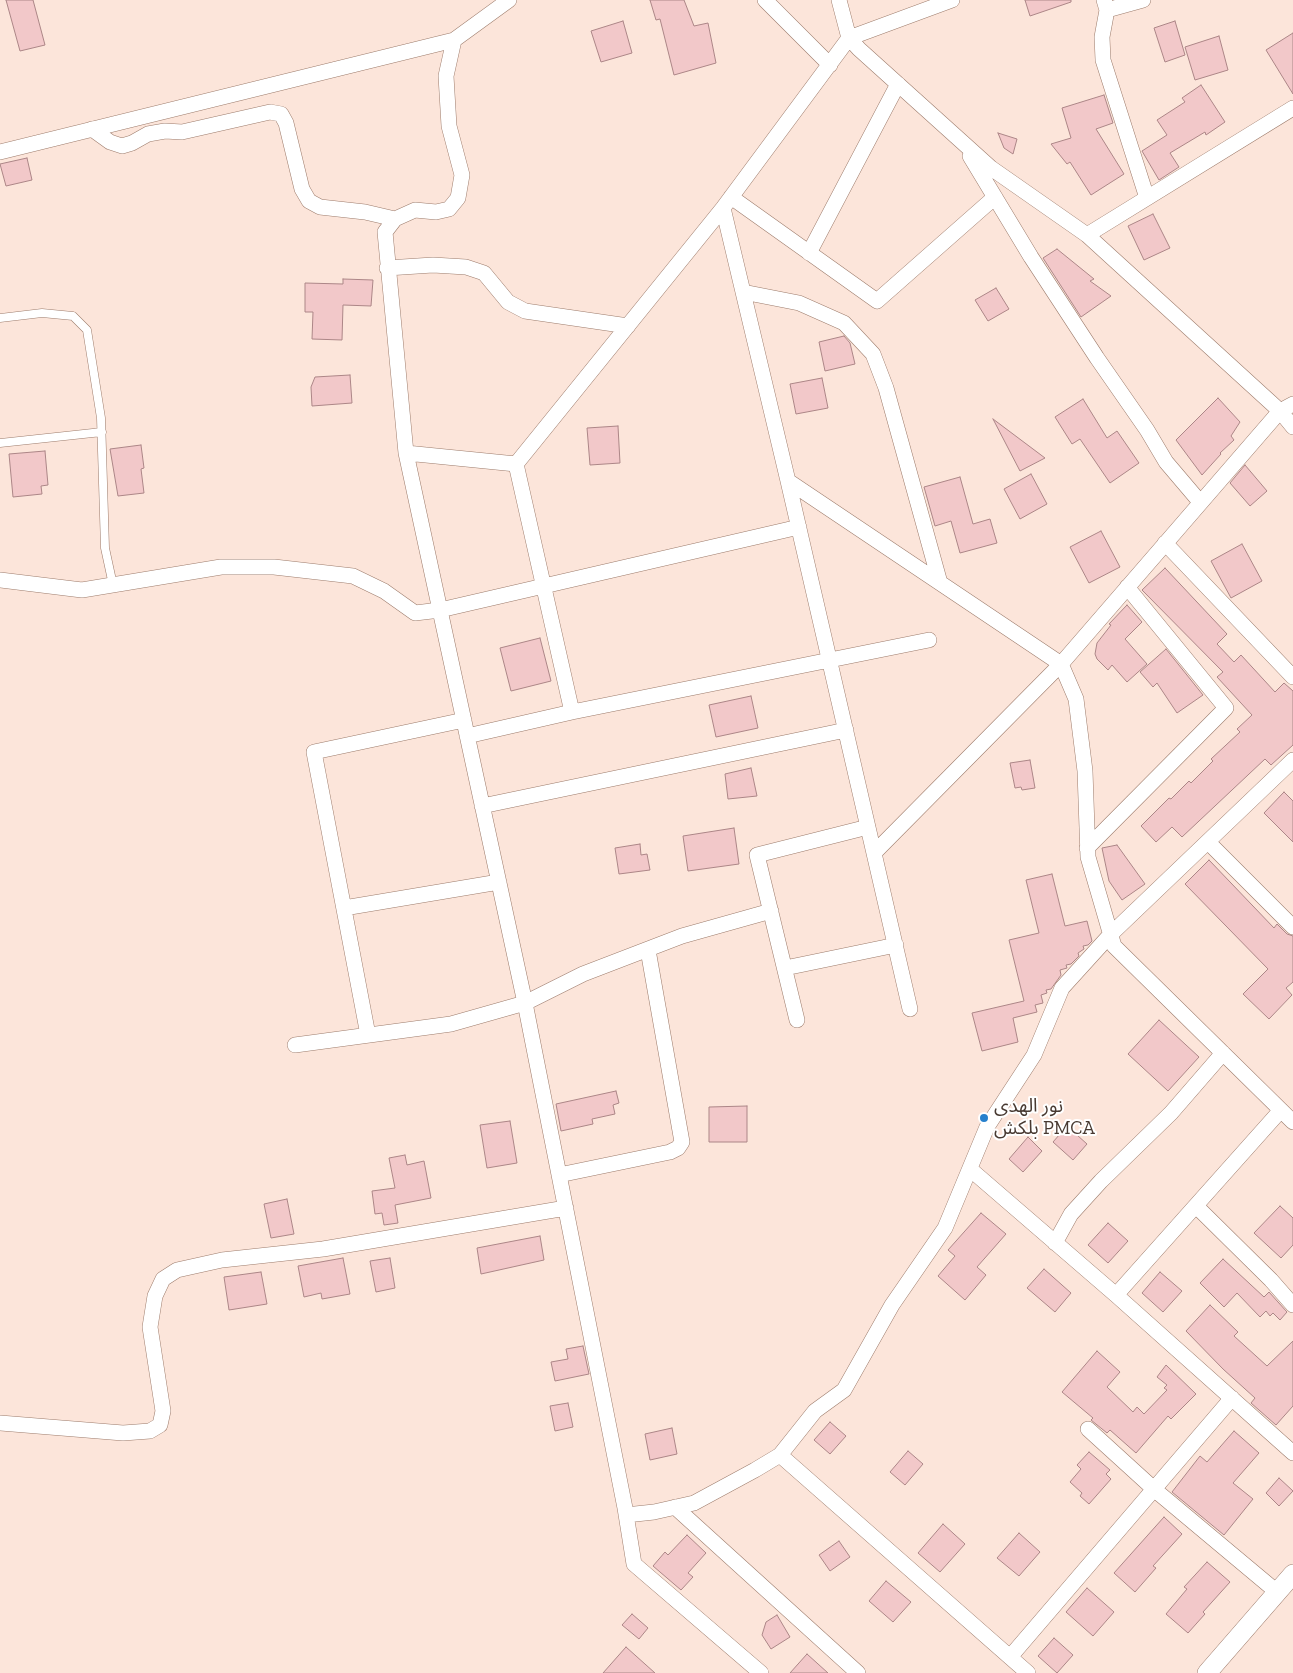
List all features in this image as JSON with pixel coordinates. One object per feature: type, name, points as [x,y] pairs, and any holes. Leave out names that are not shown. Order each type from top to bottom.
[{"type":"street","points":[[0,152],[454,40],[509,0]]},
{"type":"street","points":[[765,0],[830,64]]},
{"type":"street","points":[[839,0],[849,38],[859,49],[991,168],[1087,235],[1286,407],[1293,427]]},
{"type":"street","points":[[516,464],[727,202],[849,38],[952,0]]},
{"type":"street","points":[[1144,0],[1106,5],[1102,37],[1103,60],[1147,198]]},
{"type":"street","points":[[454,40],[446,76],[449,126],[462,174],[458,198],[449,209],[436,212],[415,210],[395,219],[385,232],[406,453],[525,1003],[634,1564],[762,1673]]},
{"type":"street","points":[[809,253],[898,84]]},
{"type":"street","points":[[1087,235],[1293,108]]},
{"type":"street","points":[[92,129],[110,142],[122,146],[165,131],[182,132],[270,112],[281,114],[286,123],[302,189],[309,201],[320,207],[365,212],[395,219]]},
{"type":"street","points":[[960,140],[1036,264],[1166,462],[1200,502]]},
{"type":"street","points":[[727,202],[809,253],[877,301],[995,197]]},
{"type":"street","points":[[727,202],[743,292],[910,1009]]},
{"type":"street","points":[[387,268],[433,265],[466,267],[484,273],[508,302],[525,311],[628,326]]},
{"type":"street","points":[[743,292],[800,303],[844,323],[873,354],[886,388],[940,582]]},
{"type":"street","points":[[874,853],[1061,664],[1200,502],[1286,407]]},
{"type":"street","points":[[406,453],[516,464]]},
{"type":"street","points":[[516,464],[545,585],[572,712]]},
{"type":"street","points":[[788,480],[1061,664],[1076,699],[1084,771],[1088,857],[1114,946],[1293,1122]]},
{"type":"street","points":[[0,580],[82,590],[221,567],[274,567],[353,576],[384,591],[415,613],[440,610],[799,527]]},
{"type":"street","points":[[1165,543],[1293,677]]},
{"type":"street","points":[[1087,848],[1226,708],[1127,587]]},
{"type":"street","points":[[467,736],[572,712],[930,640]]},
{"type":"street","points":[[368,1035],[314,752],[464,720]]},
{"type":"street","points":[[482,806],[846,730]]},
{"type":"street","points":[[626,1516],[694,1503],[780,1455],[815,1410],[844,1390],[892,1305],[945,1228],[987,1127],[1034,1055],[1062,988],[1111,934],[1293,760]]},
{"type":"street","points":[[797,1020],[757,855],[868,826]]},
{"type":"street","points":[[1208,842],[1293,927]]},
{"type":"street","points":[[344,908],[499,882]]},
{"type":"street","points":[[295,1045],[451,1024],[525,1003],[584,974],[682,936],[771,911]]},
{"type":"street","points":[[785,968],[896,946]]},
{"type":"street","points":[[559,1175],[670,1152],[678,1148],[682,1142],[648,950]]},
{"type":"street","points":[[1056,1243],[1070,1214],[1171,1113],[1223,1053]]},
{"type":"street","points":[[1116,1296],[1281,1110]]},
{"type":"street","points":[[970,1169],[1293,1453]]},
{"type":"street","points":[[1196,1206],[1271,1280],[1293,1305]]},
{"type":"street","points":[[0,1423],[122,1433],[150,1431],[160,1425],[163,1411],[150,1327],[155,1296],[163,1279],[178,1270],[222,1260],[323,1249],[566,1208]]},
{"type":"street","points":[[1010,1656],[1155,1490],[1232,1398]]},
{"type":"street","points":[[1088,1429],[1155,1490],[1277,1592]]},
{"type":"street","points":[[780,1455],[1028,1673]]},
{"type":"street","points":[[675,1507],[858,1673]]},
{"type":"street","points":[[1207,1673],[1293,1574]]},
{"type":"lane","points":[[0,318],[42,313],[73,316],[87,330],[101,418],[104,548],[113,585]]},
{"type":"lane","points":[[0,443],[102,432]]},
{"type":"building","points":[[6,0],[33,0],[45,45],[20,51]]},
{"type":"building","points":[[650,0],[684,0],[694,26],[708,23],[716,63],[674,75],[660,19],[656,20]]},
{"type":"building","points":[[1025,0],[1071,0],[1071,2],[1030,16]]},
{"type":"building","points":[[623,21],[632,53],[601,62],[591,31]]},
{"type":"building","points":[[1175,21],[1185,55],[1165,62],[1154,28]]},
{"type":"building","points":[[1293,33],[1293,94],[1266,50]]},
{"type":"building","points":[[1219,36],[1228,70],[1195,80],[1185,47]]},
{"type":"building","points":[[1201,85],[1225,122],[1206,135],[1205,132],[1170,153],[1179,167],[1159,180],[1142,151],[1167,135],[1157,120],[1185,102],[1182,98]]},
{"type":"building","points":[[1104,95],[1113,123],[1096,129],[1124,174],[1091,195],[1070,162],[1067,164],[1051,144],[1071,138],[1062,108]]},
{"type":"building","points":[[998,133],[1017,139],[1013,154],[1004,148]]},
{"type":"building","points":[[27,158],[32,180],[6,186],[0,164]]},
{"type":"building","points":[[1153,214],[1170,248],[1144,260],[1128,226]]},
{"type":"building","points":[[1057,249],[1094,279],[1090,281],[1111,296],[1081,317],[1043,258]]},
{"type":"building","points":[[343,279],[373,280],[371,306],[343,305],[342,340],[312,339],[313,312],[305,312],[305,283],[343,284]]},
{"type":"building","points":[[996,288],[1009,309],[988,321],[975,300]]},
{"type":"building","points":[[844,336],[850,343],[855,364],[825,371],[819,342]]},
{"type":"building","points":[[350,375],[352,403],[312,406],[311,387],[315,377]]},
{"type":"building","points":[[822,378],[828,408],[796,414],[790,384]]},
{"type":"building","points":[[1218,398],[1240,422],[1231,436],[1234,440],[1220,453],[1202,475],[1176,440]]},
{"type":"building","points":[[1083,399],[1107,438],[1117,431],[1139,463],[1110,483],[1080,439],[1072,444],[1055,417]]},
{"type":"building","points":[[993,419],[1045,458],[1020,471]]},
{"type":"building","points":[[618,426],[620,463],[590,465],[587,428]]},
{"type":"building","points":[[141,445],[144,468],[141,469],[144,493],[118,496],[110,449]]},
{"type":"building","points":[[45,451],[48,485],[41,486],[42,494],[13,497],[9,454]]},
{"type":"building","points":[[1245,465],[1267,491],[1250,506],[1230,483]]},
{"type":"building","points":[[1031,474],[1047,504],[1020,519],[1004,489]]},
{"type":"building","points":[[960,477],[973,524],[990,519],[997,543],[960,553],[951,521],[935,526],[924,487]]},
{"type":"building","points":[[1101,531],[1120,567],[1089,583],[1070,547]]},
{"type":"building","points":[[1242,544],[1262,581],[1231,598],[1211,561]]},
{"type":"building","points":[[1165,568],[1227,634],[1217,644],[1234,662],[1241,655],[1275,692],[1284,683],[1293,691],[1293,745],[1271,765],[1265,759],[1182,837],[1172,827],[1156,842],[1141,826],[1169,798],[1171,799],[1189,781],[1191,783],[1213,761],[1211,759],[1240,732],[1237,729],[1252,715],[1217,677],[1223,672],[1142,590]]},
{"type":"building","points":[[1127,605],[1142,622],[1125,639],[1147,664],[1127,682],[1112,665],[1108,670],[1097,659],[1095,654],[1097,643],[1111,625],[1109,624]]},
{"type":"building","points":[[540,638],[551,681],[511,691],[500,648]]},
{"type":"building","points":[[1166,649],[1203,695],[1177,713],[1157,683],[1153,687],[1140,672]]},
{"type":"building","points":[[751,696],[758,728],[716,737],[709,705]]},
{"type":"building","points":[[1030,760],[1035,788],[1022,790],[1021,787],[1015,788],[1010,763]]},
{"type":"building","points":[[751,768],[757,796],[728,799],[725,774]]},
{"type":"building","points":[[1284,792],[1293,801],[1293,842],[1264,813]]},
{"type":"building","points":[[734,828],[739,864],[688,871],[683,836]]},
{"type":"building","points":[[640,844],[641,855],[647,854],[650,870],[619,874],[615,848]]},
{"type":"building","points":[[1117,845],[1145,884],[1122,900],[1109,881],[1102,848]]},
{"type":"building","points":[[1209,860],[1274,928],[1277,924],[1287,934],[1293,936],[1293,982],[1286,988],[1292,995],[1269,1019],[1243,994],[1268,969],[1185,884]]},
{"type":"building","points":[[1052,874],[1065,926],[1087,921],[1092,941],[1088,945],[1083,946],[1084,949],[1078,953],[1079,956],[1071,964],[1066,965],[1067,968],[1060,970],[1061,975],[1051,989],[1046,990],[1047,993],[1041,995],[1043,1003],[1035,1005],[1037,1012],[1013,1018],[1018,1042],[982,1051],[972,1013],[1024,1001],[1009,940],[1039,933],[1026,880]]},
{"type":"building","points":[[1159,1020],[1199,1057],[1168,1091],[1128,1054]]},
{"type":"building","points":[[616,1091],[619,1103],[613,1105],[615,1114],[592,1119],[593,1124],[561,1131],[556,1104]]},
{"type":"building","points":[[747,1106],[747,1142],[709,1142],[709,1107]]},
{"type":"building","points":[[510,1121],[517,1163],[487,1168],[480,1125]]},
{"type":"building","points":[[1067,1126],[1087,1144],[1073,1160],[1053,1142]]},
{"type":"building","points":[[1028,1137],[1042,1151],[1023,1172],[1009,1159]]},
{"type":"building","points":[[405,1155],[407,1165],[424,1161],[431,1198],[395,1205],[398,1223],[384,1225],[382,1213],[375,1214],[372,1191],[395,1188],[389,1158]]},
{"type":"building","points":[[287,1199],[294,1234],[271,1238],[264,1204]]},
{"type":"building","points":[[1280,1206],[1293,1218],[1293,1245],[1281,1258],[1254,1233]]},
{"type":"building","points":[[981,1213],[1006,1234],[977,1267],[986,1275],[965,1300],[938,1276],[955,1256],[948,1250]]},
{"type":"building","points":[[1108,1223],[1128,1241],[1108,1263],[1088,1245]]},
{"type":"building","points":[[540,1236],[544,1260],[481,1274],[477,1248]]},
{"type":"building","points":[[343,1258],[350,1294],[322,1299],[321,1293],[304,1297],[298,1266]]},
{"type":"building","points":[[390,1258],[395,1288],[376,1292],[370,1261]]},
{"type":"building","points":[[1223,1259],[1264,1297],[1269,1292],[1287,1312],[1280,1320],[1273,1313],[1270,1316],[1266,1311],[1260,1317],[1237,1293],[1224,1307],[1200,1283]]},
{"type":"building","points":[[1044,1269],[1071,1293],[1055,1312],[1027,1288]]},
{"type":"building","points":[[261,1272],[267,1304],[229,1310],[224,1277]]},
{"type":"building","points":[[1160,1272],[1182,1291],[1163,1312],[1142,1293]]},
{"type":"building","points":[[1210,1305],[1238,1332],[1234,1336],[1267,1366],[1293,1341],[1293,1406],[1276,1425],[1251,1403],[1255,1398],[1186,1331]]},
{"type":"building","points":[[583,1346],[589,1374],[555,1381],[551,1362],[568,1359],[566,1349]]},
{"type":"building","points":[[1097,1351],[1120,1372],[1107,1387],[1133,1412],[1137,1407],[1144,1414],[1167,1390],[1164,1388],[1167,1385],[1157,1377],[1166,1365],[1196,1394],[1171,1419],[1168,1416],[1136,1453],[1110,1430],[1107,1433],[1091,1420],[1093,1418],[1062,1392]]},
{"type":"building","points":[[568,1403],[573,1427],[555,1431],[550,1406]]},
{"type":"building","points":[[830,1422],[846,1436],[830,1454],[814,1440]]},
{"type":"building","points":[[672,1428],[677,1454],[650,1460],[645,1434]]},
{"type":"building","points":[[1234,1431],[1259,1453],[1233,1483],[1253,1499],[1224,1535],[1172,1492],[1200,1456],[1207,1462]]},
{"type":"building","points":[[908,1451],[923,1464],[905,1485],[890,1472]]},
{"type":"building","points":[[1089,1452],[1110,1470],[1106,1474],[1111,1479],[1089,1504],[1080,1496],[1082,1493],[1070,1482],[1081,1469],[1077,1465]]},
{"type":"building","points":[[1279,1478],[1293,1491],[1279,1506],[1266,1493]]},
{"type":"building","points":[[1164,1517],[1182,1534],[1153,1566],[1156,1568],[1135,1592],[1114,1573]]},
{"type":"building","points":[[943,1524],[965,1544],[940,1572],[918,1553]]},
{"type":"building","points":[[1019,1533],[1040,1552],[1019,1576],[997,1558]]},
{"type":"building","points":[[687,1535],[706,1553],[688,1573],[693,1577],[681,1590],[653,1566],[665,1552],[668,1555]]},
{"type":"building","points":[[839,1541],[850,1557],[830,1571],[819,1555]]},
{"type":"building","points":[[1207,1562],[1230,1582],[1203,1612],[1205,1614],[1188,1633],[1166,1614],[1187,1589],[1184,1587]]},
{"type":"building","points":[[886,1581],[911,1602],[893,1622],[869,1601]]},
{"type":"building","points":[[1087,1588],[1114,1612],[1093,1636],[1066,1612]]},
{"type":"building","points":[[632,1614],[648,1628],[639,1639],[622,1625]]},
{"type":"building","points":[[777,1615],[790,1637],[771,1649],[762,1635],[766,1622]]},
{"type":"building","points":[[1054,1638],[1073,1655],[1057,1673],[1038,1656]]},
{"type":"building","points":[[626,1647],[655,1673],[603,1673]]},
{"type":"building","points":[[807,1654],[828,1673],[790,1673]]},
{"type":"place","name":"نور الهدى بلكش PMCA","points":[[984,1118]]}]
